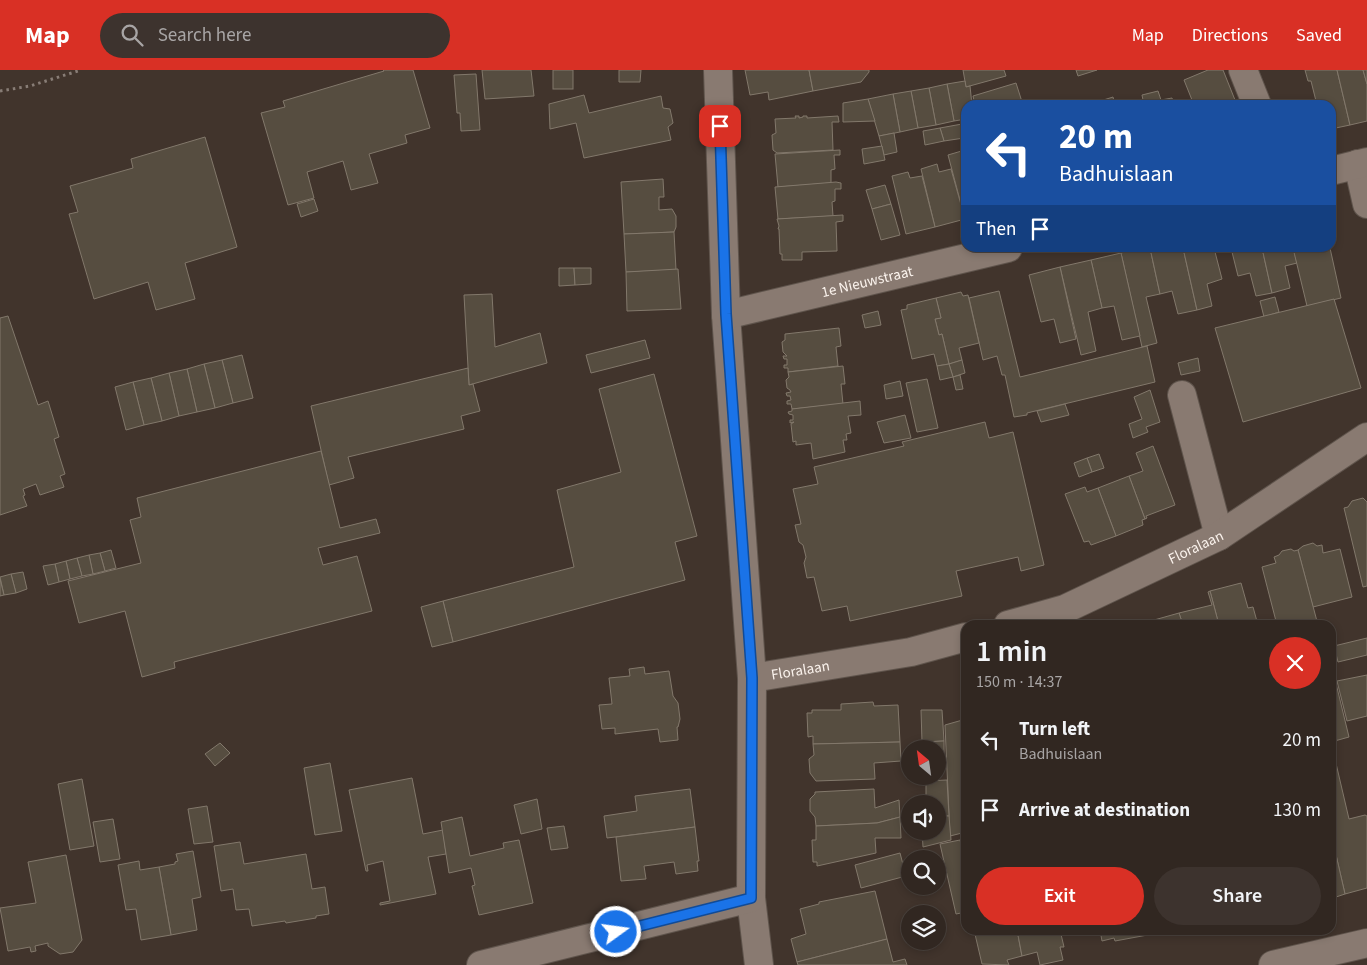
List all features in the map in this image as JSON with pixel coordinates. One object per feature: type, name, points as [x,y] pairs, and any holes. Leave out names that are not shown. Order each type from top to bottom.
[{"type":"street","points":[[718,70],[726,314],[752,678],[751,898],[759,965]]},
{"type":"street","points":[[1243,70],[1255,100]]},
{"type":"street","points":[[1336,169],[1363,163],[1367,204]]},
{"type":"street","name":"1e Nieuwstraat","points":[[726,314],[991,252]]},
{"type":"street","points":[[1182,395],[1219,536]]},
{"type":"street","name":"Floralaan","points":[[1026,620],[1065,609],[1219,536],[1367,437]]},
{"type":"street","name":"Floralaan","points":[[752,678],[911,652],[961,638]]},
{"type":"street","points":[[481,965],[751,898]]},
{"type":"street","points":[[1273,965],[1367,943]]},
{"type":"path","points":[[0,91],[30,86],[81,70]]},
{"type":"building","points":[[383,70],[413,70],[430,128],[405,135],[407,143],[369,154],[378,183],[351,190],[343,161],[307,172],[314,198],[288,205],[261,113],[285,107],[283,101]]},
{"type":"building","points":[[482,70],[531,70],[534,96],[485,99]]},
{"type":"building","points":[[553,70],[573,70],[573,89],[553,89]]},
{"type":"building","points":[[619,70],[641,70],[640,82],[619,82]]},
{"type":"building","points":[[745,70],[809,70],[813,91],[769,100],[768,92],[750,95]]},
{"type":"building","points":[[809,70],[869,70],[869,72],[861,82],[813,91]]},
{"type":"building","points":[[963,70],[1004,70],[1006,76],[966,87]]},
{"type":"building","points":[[1076,70],[1097,70],[1078,76]]},
{"type":"building","points":[[1208,70],[1223,70],[1235,100],[1192,100],[1184,80]]},
{"type":"building","points":[[1305,70],[1337,70],[1350,125],[1336,128],[1336,100],[1316,100],[1311,81],[1308,81]]},
{"type":"building","points":[[1337,70],[1363,70],[1367,84],[1367,121],[1350,125]]},
{"type":"building","points":[[1363,70],[1367,70],[1367,84]]},
{"type":"building","points":[[476,74],[480,130],[461,131],[460,113],[457,113],[454,75]]},
{"type":"building","points":[[965,81],[966,87],[970,86],[971,100],[961,100],[961,120],[954,121],[947,84]]},
{"type":"building","points":[[1016,83],[1021,100],[974,100],[973,96]]},
{"type":"building","points":[[947,84],[954,121],[936,125],[929,88]]},
{"type":"building","points":[[929,88],[936,125],[918,128],[911,91]]},
{"type":"building","points":[[911,91],[918,128],[900,132],[893,94]]},
{"type":"building","points":[[1158,91],[1161,100],[1143,100],[1142,95]]},
{"type":"building","points":[[893,94],[900,132],[879,136],[868,99]]},
{"type":"building","points":[[584,95],[589,113],[661,96],[663,108],[670,109],[673,123],[668,127],[671,140],[584,158],[576,123],[550,129],[549,104]]},
{"type":"building","points":[[868,99],[875,121],[843,122],[843,103]]},
{"type":"building","points":[[795,116],[799,116],[799,118],[807,116],[807,118],[838,116],[839,122],[832,122],[833,150],[777,153],[773,150],[772,135],[776,133],[775,119],[796,118]]},
{"type":"building","points":[[961,124],[961,138],[944,141],[940,128]]},
{"type":"building","points":[[940,128],[944,141],[925,145],[923,131]]},
{"type":"building","points":[[894,133],[897,152],[884,155],[879,136]]},
{"type":"building","points":[[205,137],[237,247],[185,263],[195,299],[156,310],[148,282],[94,299],[69,214],[78,212],[70,186],[133,168],[131,159]]},
{"type":"building","points":[[882,146],[885,160],[864,164],[862,149]]},
{"type":"building","points":[[840,150],[840,155],[834,155],[835,169],[831,170],[831,183],[778,187],[775,154]]},
{"type":"building","points":[[961,151],[961,204],[948,155]]},
{"type":"building","points":[[937,164],[939,172],[951,169],[961,205],[961,220],[935,227],[921,169]]},
{"type":"building","points":[[908,172],[910,178],[922,176],[935,227],[906,234],[892,176]]},
{"type":"building","points":[[663,179],[664,197],[659,197],[659,210],[672,209],[676,216],[674,232],[624,234],[621,182]]},
{"type":"building","points":[[841,183],[841,189],[835,189],[835,201],[832,202],[833,216],[778,219],[775,187]]},
{"type":"building","points":[[885,185],[891,204],[872,209],[866,190]]},
{"type":"building","points":[[314,199],[318,211],[301,217],[297,204]]},
{"type":"building","points":[[891,204],[900,235],[881,240],[872,209]]},
{"type":"building","points":[[843,215],[843,221],[836,222],[837,251],[802,252],[802,260],[782,260],[777,219]]},
{"type":"building","points":[[674,232],[676,270],[626,272],[624,234]]},
{"type":"building","points":[[1151,252],[1160,294],[1146,297],[1157,343],[1142,347],[1121,253]]},
{"type":"building","points":[[1151,252],[1184,252],[1197,310],[1178,314],[1172,291],[1160,294]]},
{"type":"building","points":[[1184,252],[1215,252],[1222,279],[1207,284],[1212,306],[1197,310]]},
{"type":"building","points":[[1232,252],[1263,252],[1272,293],[1256,296],[1250,273],[1238,276]]},
{"type":"building","points":[[1263,252],[1294,252],[1297,263],[1285,266],[1290,288],[1272,293]]},
{"type":"building","points":[[1294,252],[1331,252],[1341,298],[1307,306]]},
{"type":"building","points":[[1121,253],[1140,336],[1122,340],[1114,306],[1102,308],[1091,260]]},
{"type":"building","points":[[1091,260],[1102,308],[1088,312],[1096,351],[1081,355],[1060,267]]},
{"type":"building","points":[[1060,267],[1076,339],[1060,343],[1054,319],[1041,322],[1029,275]]},
{"type":"building","points":[[559,268],[574,268],[575,285],[559,286]]},
{"type":"building","points":[[574,268],[591,268],[591,284],[575,285]]},
{"type":"building","points":[[678,269],[681,309],[627,311],[626,272]]},
{"type":"building","points":[[999,291],[1020,377],[1147,346],[1155,382],[1014,417],[1005,375],[1002,375],[997,356],[983,360],[969,298]]},
{"type":"building","points":[[961,292],[963,296],[968,295],[979,343],[959,348],[962,360],[949,364],[942,334],[939,335],[935,319],[941,318],[936,298]]},
{"type":"building","points":[[492,294],[495,347],[540,333],[547,363],[469,385],[464,295]]},
{"type":"building","points":[[1275,297],[1279,312],[1264,317],[1260,301]]},
{"type":"building","points":[[936,298],[941,318],[935,319],[939,335],[942,334],[949,364],[937,366],[934,354],[912,359],[901,310],[907,309],[907,305]]},
{"type":"building","points":[[1334,299],[1361,388],[1243,422],[1215,328]]},
{"type":"building","points":[[878,311],[881,325],[865,328],[862,315]]},
{"type":"building","points":[[8,316],[38,405],[48,401],[59,437],[54,439],[65,474],[60,476],[64,487],[40,495],[36,484],[23,489],[25,495],[23,496],[27,506],[0,515],[0,318]]},
{"type":"building","points":[[839,328],[841,346],[836,347],[838,366],[788,372],[788,368],[784,368],[784,365],[787,365],[787,359],[784,359],[783,356],[787,356],[783,352],[782,342],[785,340],[785,334]]},
{"type":"building","points":[[645,340],[650,358],[591,373],[586,355]]},
{"type":"building","points":[[242,355],[253,398],[233,403],[222,360]]},
{"type":"building","points":[[1198,358],[1200,371],[1181,375],[1178,363]]},
{"type":"building","points":[[222,360],[233,403],[215,408],[204,364]]},
{"type":"building","points":[[962,360],[965,373],[953,377],[949,364]]},
{"type":"building","points":[[204,364],[215,408],[197,412],[187,369]]},
{"type":"building","points":[[949,364],[953,377],[940,380],[937,366]]},
{"type":"building","points":[[843,366],[845,384],[841,384],[843,404],[792,409],[791,404],[787,404],[787,401],[791,400],[790,396],[787,396],[786,393],[791,392],[787,388],[788,372]]},
{"type":"building","points":[[468,368],[469,385],[473,384],[480,411],[461,416],[464,429],[348,457],[354,478],[329,485],[311,406]]},
{"type":"building","points":[[187,369],[197,412],[179,416],[169,373]]},
{"type":"building","points":[[169,373],[179,416],[162,421],[151,378]]},
{"type":"building","points":[[654,374],[697,536],[675,542],[685,580],[453,642],[443,601],[574,567],[557,490],[621,472],[599,389]]},
{"type":"building","points":[[960,375],[963,389],[956,390],[953,377]]},
{"type":"building","points":[[151,378],[162,421],[144,425],[133,382]]},
{"type":"building","points":[[927,379],[938,428],[917,432],[906,383]]},
{"type":"building","points":[[900,381],[903,396],[886,399],[884,385]]},
{"type":"building","points":[[133,382],[144,425],[126,430],[115,387]]},
{"type":"building","points":[[1150,390],[1160,422],[1146,427],[1148,432],[1133,438],[1129,424],[1142,419],[1134,397]]},
{"type":"building","points":[[860,401],[861,415],[848,416],[851,433],[846,434],[847,440],[843,440],[845,452],[813,459],[811,443],[796,445],[796,441],[793,442],[791,424],[794,422],[790,423],[790,420],[793,420],[793,415],[788,412],[792,411],[792,409]]},
{"type":"building","points":[[1065,404],[1069,415],[1041,422],[1037,411]]},
{"type":"building","points":[[905,415],[911,438],[884,443],[877,422]]},
{"type":"building","points":[[985,422],[989,438],[1013,432],[1044,565],[1021,571],[1018,557],[956,571],[962,596],[850,621],[847,606],[822,611],[814,577],[807,578],[804,563],[806,557],[803,545],[799,542],[795,525],[801,524],[793,489],[818,484],[814,467],[904,446],[902,442]]},
{"type":"building","points":[[1153,446],[1175,505],[1146,516],[1147,518],[1145,519],[1129,476],[1143,471],[1136,453]]},
{"type":"building","points":[[321,451],[340,528],[376,519],[380,533],[318,548],[323,565],[357,556],[372,611],[174,662],[175,668],[142,677],[125,611],[79,623],[68,581],[141,563],[130,520],[141,517],[137,498]]},
{"type":"building","points":[[1099,454],[1104,468],[1092,472],[1087,458]]},
{"type":"building","points":[[1087,458],[1092,472],[1079,477],[1074,463]]},
{"type":"building","points":[[1129,476],[1145,519],[1142,520],[1143,525],[1116,536],[1098,488]]},
{"type":"building","points":[[1085,487],[1087,492],[1098,488],[1116,536],[1091,545],[1089,541],[1084,542],[1065,494]]},
{"type":"building","points":[[1363,498],[1367,502],[1367,586],[1363,587],[1344,508],[1348,507],[1352,501]]},
{"type":"building","points":[[1313,543],[1317,546],[1322,545],[1323,553],[1340,549],[1352,597],[1313,607],[1298,550],[1303,546]]},
{"type":"building","points":[[111,550],[116,568],[105,571],[100,553]]},
{"type":"building","points":[[1298,550],[1317,620],[1276,620],[1262,567],[1276,563],[1274,557],[1282,551]]},
{"type":"building","points":[[100,553],[105,571],[93,574],[89,555]]},
{"type":"building","points":[[89,555],[93,574],[82,576],[77,558]]},
{"type":"building","points":[[77,558],[82,576],[70,579],[66,561]]},
{"type":"building","points":[[66,561],[70,579],[59,582],[55,564]]},
{"type":"building","points":[[55,564],[59,582],[48,585],[43,566]]},
{"type":"building","points":[[23,572],[27,589],[16,593],[11,574]]},
{"type":"building","points":[[11,574],[16,593],[4,595],[0,577]]},
{"type":"building","points":[[0,579],[4,595],[0,596]]},
{"type":"building","points":[[1241,583],[1248,608],[1253,607],[1257,620],[1218,620],[1210,591]]},
{"type":"building","points":[[1210,591],[1218,620],[1181,620],[1179,613],[1212,605],[1208,592]]},
{"type":"building","points":[[443,601],[453,642],[432,647],[421,607]]},
{"type":"building","points":[[1179,613],[1181,620],[1154,620]]},
{"type":"building","points":[[1367,638],[1367,655],[1338,662],[1336,646]]},
{"type":"building","points":[[644,667],[645,674],[669,671],[673,696],[678,703],[680,719],[677,727],[678,740],[660,742],[658,729],[615,734],[615,728],[602,729],[599,705],[612,704],[609,678],[630,676],[629,669]]},
{"type":"building","points":[[1367,675],[1367,716],[1347,721],[1337,681]]},
{"type":"building","points":[[1336,684],[1349,737],[1336,741]]},
{"type":"building","points":[[873,702],[874,706],[898,705],[900,742],[813,744],[813,736],[808,737],[807,713],[812,713],[812,710],[841,710],[841,704]]},
{"type":"building","points":[[921,710],[942,710],[944,740],[922,740]]},
{"type":"building","points":[[961,720],[961,833],[950,836],[946,740],[945,725]]},
{"type":"building","points":[[900,742],[901,761],[874,763],[875,779],[816,781],[810,773],[809,759],[814,755],[813,744]]},
{"type":"building","points":[[220,743],[230,753],[215,766],[205,754]]},
{"type":"building","points":[[330,763],[342,831],[315,835],[304,768]]},
{"type":"building","points":[[1336,763],[1349,819],[1367,816],[1367,888],[1345,894],[1336,855]]},
{"type":"building","points":[[412,778],[423,834],[443,830],[446,854],[428,857],[436,894],[380,905],[380,903],[390,901],[383,861],[367,865],[368,871],[366,871],[349,790]]},
{"type":"building","points":[[82,779],[94,846],[70,850],[58,784]]},
{"type":"building","points":[[946,780],[949,816],[946,816],[946,795],[926,795],[926,785],[946,785]]},
{"type":"building","points":[[690,789],[695,827],[607,838],[604,816],[637,811],[635,796]]},
{"type":"building","points":[[874,789],[875,808],[899,800],[900,817],[877,823],[816,826],[815,817],[810,811],[810,799],[815,792]]},
{"type":"building","points":[[537,799],[542,829],[521,834],[514,805]]},
{"type":"building","points":[[207,806],[213,842],[194,844],[188,809]]},
{"type":"building","points":[[946,816],[949,816],[951,840],[923,847],[923,840],[946,840]]},
{"type":"building","points":[[462,817],[470,856],[504,848],[503,843],[519,840],[533,903],[479,915],[472,886],[475,885],[471,868],[449,873],[441,822]]},
{"type":"building","points":[[900,817],[901,838],[875,838],[876,853],[817,866],[817,862],[813,862],[812,840],[816,840],[816,826],[877,823]]},
{"type":"building","points":[[113,819],[120,859],[100,862],[93,822]]},
{"type":"building","points":[[564,826],[568,848],[551,850],[547,828]]},
{"type":"building","points":[[695,827],[699,861],[697,861],[698,871],[676,874],[674,862],[644,866],[646,879],[621,881],[616,837]]},
{"type":"building","points":[[960,840],[961,913],[956,914],[946,870],[946,850],[941,850],[940,844]]},
{"type":"building","points":[[240,842],[244,864],[306,854],[312,889],[325,887],[329,914],[286,923],[285,921],[252,926],[249,909],[236,910],[233,889],[221,891],[214,846]]},
{"type":"building","points":[[193,851],[201,897],[192,899],[197,930],[171,935],[159,867],[175,864],[178,861],[176,854]]},
{"type":"building","points":[[900,853],[901,877],[861,888],[855,865]]},
{"type":"building","points":[[66,855],[82,940],[73,952],[60,954],[48,946],[48,943],[35,946],[36,951],[31,952],[30,947],[8,951],[0,908],[36,903],[28,862]]},
{"type":"building","points":[[1336,855],[1345,894],[1336,897]]},
{"type":"building","points":[[139,861],[140,870],[159,867],[171,935],[141,940],[136,909],[126,910],[118,865]]},
{"type":"building","points":[[875,891],[887,939],[797,962],[791,939],[806,934],[800,909],[819,904],[819,902]]},
{"type":"building","points":[[975,935],[1018,935],[1022,956],[1007,960],[1009,965],[982,964]]},
{"type":"building","points":[[1018,935],[1061,935],[1064,947],[1060,947],[1063,960],[1040,965],[1037,952],[1022,956]]},
{"type":"building","points":[[1101,935],[1148,935],[1115,941],[1114,938],[1102,941]]},
{"type":"building","points":[[887,939],[893,962],[905,959],[907,965],[798,965],[797,962]]},
{"type":"route","points":[[616,932],[751,898],[752,678],[726,314],[720,126]]}]
